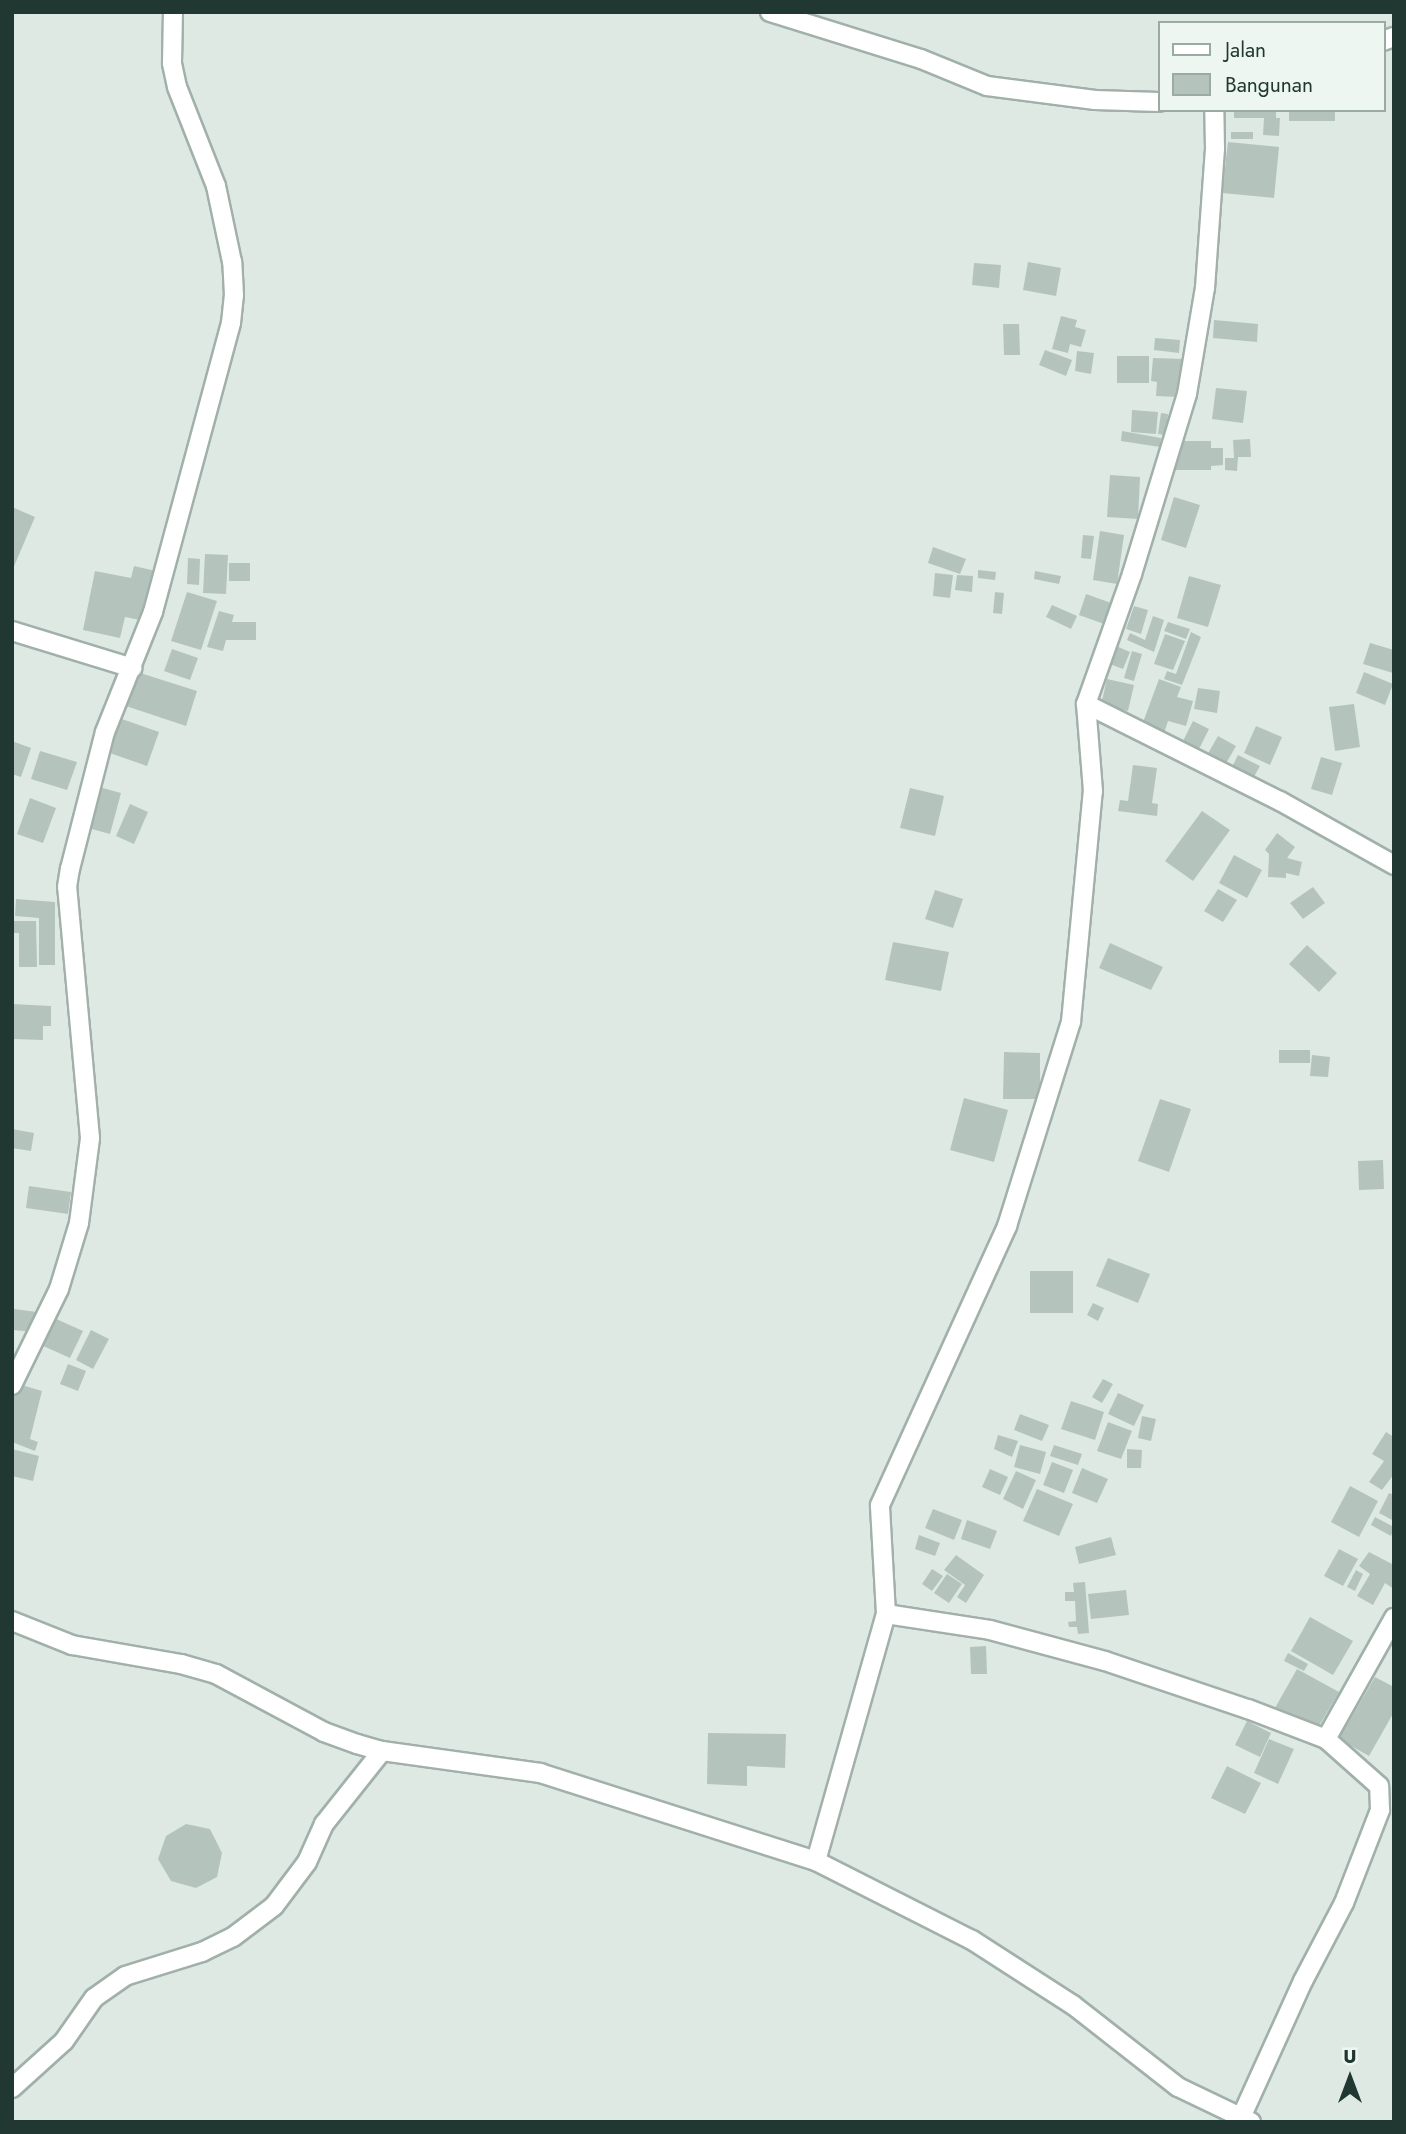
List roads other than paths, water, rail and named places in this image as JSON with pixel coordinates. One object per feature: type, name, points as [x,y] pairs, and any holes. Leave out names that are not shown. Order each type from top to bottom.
[{"type":"street","points":[[12,1385],[59,1289],[79,1223],[90,1138],[67,887],[86,799],[106,732],[153,612],[231,323],[234,295],[232,262],[216,186],[184,107],[172,63],[173,12]]},
{"type":"street","points":[[770,12],[921,59],[987,86],[1095,100],[1158,102]]},
{"type":"street","points":[[816,1861],[886,1614],[880,1505],[1007,1226],[1070,1023],[1093,791],[1086,704],[1132,574],[1190,380],[1205,288],[1215,149],[1214,112]]},
{"type":"street","points":[[12,631],[132,668]]},
{"type":"street","points":[[1086,704],[1280,802],[1394,865]]},
{"type":"street","points":[[12,1621],[72,1644],[181,1664],[216,1674],[324,1732],[382,1751],[540,1773],[816,1861],[972,1940],[1073,2005],[1178,2087],[1244,2120],[1343,1903],[1380,1810],[1379,1786],[1326,1739],[1248,1709],[1105,1661],[990,1630],[886,1614]]},
{"type":"street","points":[[1326,1739],[1394,1618]]},
{"type":"street","points":[[12,2088],[64,2041],[94,1998],[125,1976],[202,1952],[233,1937],[274,1906],[307,1862],[324,1824],[382,1751]]}]
